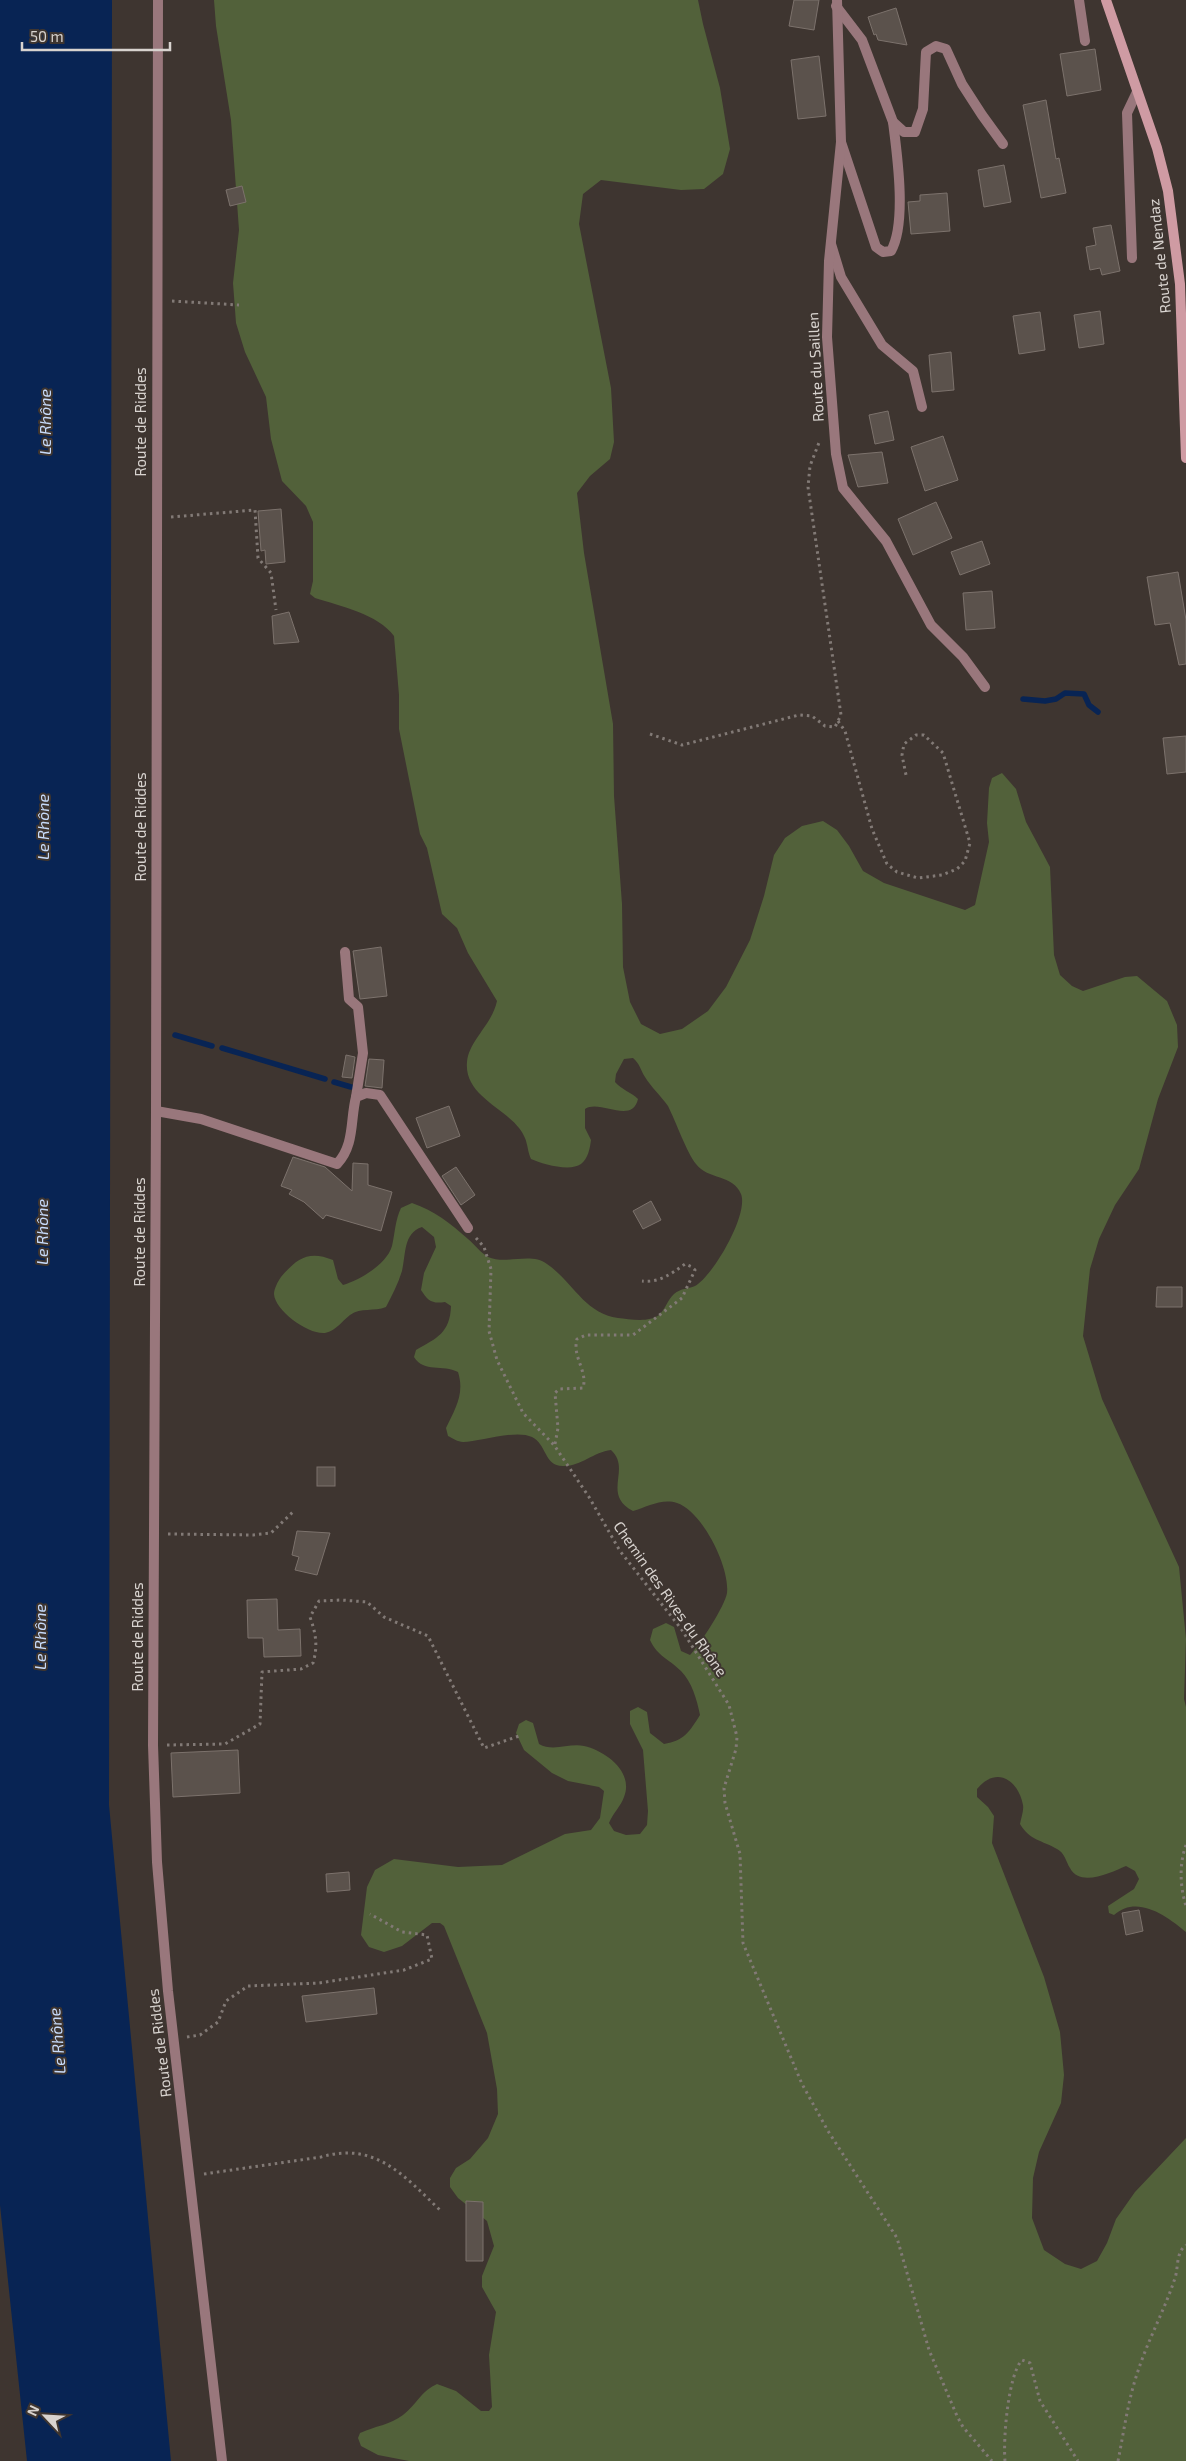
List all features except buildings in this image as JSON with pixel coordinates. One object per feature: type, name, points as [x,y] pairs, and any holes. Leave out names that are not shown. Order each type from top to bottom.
[{"type":"main road","name":"Route de Nendaz","points":[[1106,0],[1163,168],[1174,224],[1180,284],[1186,458]]},
{"type":"street","name":"Route de Riddes","points":[[158,0],[156,1111],[152,1746],[157,1862],[174,2038],[222,2461]]},
{"type":"street","points":[[1079,0],[1085,41]]},
{"type":"street","points":[[837,3],[862,40],[893,122],[899,170],[897,241],[891,251],[883,252],[876,247],[842,142]]},
{"type":"street","name":"Route du Saillen","points":[[837,3],[842,142],[831,243],[827,337],[836,454],[843,488],[886,541],[931,625],[963,658],[984,687]]},
{"type":"street","points":[[893,122],[904,132],[915,132],[923,109],[926,52],[936,46],[946,49],[967,92],[1003,144]]},
{"type":"street","points":[[1132,258],[1127,113],[1137,92]]},
{"type":"street","points":[[831,243],[841,277],[882,345],[913,370],[922,407]]},
{"type":"street","points":[[156,1111],[201,1119],[337,1164],[351,1139],[351,1115],[363,1052],[358,1007],[349,999],[345,952]]},
{"type":"street","points":[[356,1096],[366,1093],[380,1095],[468,1228]]},
{"type":"path","points":[[156,301],[239,305]]},
{"type":"path","points":[[650,734],[682,745],[800,715],[812,716],[825,726],[834,727],[838,721],[841,715],[808,487],[810,466],[822,433]]},
{"type":"path","points":[[156,518],[255,510],[258,558],[272,573],[276,610]]},
{"type":"path","points":[[838,721],[845,731],[872,829],[887,864],[897,872],[918,878],[942,876],[957,869],[965,861],[970,843],[944,753],[924,735],[916,735],[910,738],[904,744],[902,755],[906,775]]},
{"type":"path","name":"Chemin des Rives du Rhône","points":[[468,1228],[484,1246],[491,1268],[489,1331],[497,1360],[523,1413],[554,1445],[589,1497],[620,1551],[682,1630],[729,1705],[737,1737],[736,1749],[724,1788],[724,1796],[740,1854],[744,1944],[802,2084],[828,2132],[897,2238],[929,2350],[957,2416],[963,2427],[992,2461]]},
{"type":"path","points":[[554,1445],[558,1428],[555,1393],[559,1389],[583,1388],[586,1380],[574,1349],[577,1339],[586,1335],[633,1335],[682,1298],[695,1270],[685,1264],[662,1279],[651,1282],[642,1281]]},
{"type":"path","points":[[153,1534],[253,1535],[271,1532],[295,1510]]},
{"type":"path","points":[[152,1746],[225,1744],[260,1724],[262,1672],[301,1669],[314,1663],[318,1648],[316,1632],[310,1617],[319,1601],[340,1600],[367,1602],[384,1617],[428,1636],[484,1748],[522,1735]]},
{"type":"path","points":[[1186,1845],[1183,1854],[1182,1885],[1186,1906]]},
{"type":"path","points":[[174,2038],[200,2035],[218,2022],[226,2001],[248,1986],[320,1983],[404,1970],[432,1959],[427,1935],[402,1932],[370,1914]]},
{"type":"path","points":[[191,2176],[321,2157],[338,2152],[353,2152],[372,2157],[386,2164],[407,2179],[441,2211]]},
{"type":"path","points":[[1118,2461],[1124,2436],[1126,2415],[1138,2370],[1176,2278],[1179,2256],[1186,2245]]},
{"type":"path","points":[[1005,2461],[1004,2446],[1010,2396],[1017,2365],[1022,2360],[1030,2363],[1040,2401],[1078,2461]]},
{"type":"green space","points":[[214,0],[698,0],[720,88],[730,149],[723,174],[704,189],[681,190],[601,180],[583,194],[579,224],[611,388],[614,442],[610,459],[590,476],[577,493],[584,553],[613,724],[614,796],[622,904],[623,967],[630,1002],[641,1024],[660,1034],[682,1029],[708,1011],[726,987],[750,940],[764,896],[774,855],[785,838],[802,826],[823,821],[837,830],[849,846],[863,871],[884,883],[965,910],[975,905],[989,842],[987,823],[989,788],[992,778],[1002,773],[1016,789],[1026,822],[1050,867],[1054,955],[1060,975],[1072,986],[1083,991],[1125,977],[1137,976],[1167,1001],[1177,1025],[1178,1047],[1158,1099],[1139,1169],[1115,1205],[1099,1239],[1090,1269],[1083,1336],[1102,1399],[1179,1567],[1186,1639],[1184,1699],[1186,1707],[1186,1932],[1161,1914],[1142,1907],[1123,1909],[1114,1915],[1109,1913],[1108,1906],[1134,1889],[1139,1879],[1135,1871],[1126,1866],[1096,1877],[1081,1877],[1075,1874],[1060,1851],[1032,1837],[1024,1830],[1020,1824],[1023,1805],[1016,1788],[1011,1782],[999,1777],[992,1778],[984,1782],[977,1789],[977,1797],[988,1807],[994,1816],[992,1843],[1044,1977],[1060,2032],[1064,2075],[1061,2103],[1039,2152],[1033,2178],[1032,2218],[1044,2250],[1065,2264],[1081,2269],[1097,2261],[1107,2243],[1116,2219],[1135,2192],[1186,2138],[1186,2461],[409,2461],[378,2455],[361,2446],[358,2438],[360,2433],[398,2418],[408,2411],[427,2390],[437,2384],[456,2391],[481,2411],[489,2411],[492,2407],[489,2355],[496,2312],[482,2287],[482,2276],[494,2246],[487,2221],[458,2198],[450,2187],[450,2178],[456,2168],[470,2159],[488,2138],[498,2114],[497,2089],[487,2033],[444,1926],[440,1923],[432,1923],[402,1946],[384,1952],[369,1947],[361,1935],[367,1887],[375,1870],[394,1859],[458,1867],[502,1865],[565,1834],[591,1830],[600,1818],[604,1791],[599,1787],[568,1781],[552,1773],[524,1750],[516,1733],[519,1724],[526,1720],[533,1723],[539,1744],[550,1747],[584,1746],[601,1753],[616,1764],[622,1771],[626,1788],[623,1800],[609,1823],[614,1831],[626,1835],[640,1834],[647,1825],[648,1811],[643,1750],[630,1724],[630,1711],[638,1707],[647,1712],[650,1733],[664,1744],[682,1738],[700,1715],[694,1691],[685,1675],[653,1646],[650,1640],[653,1629],[666,1623],[674,1627],[681,1651],[690,1655],[722,1607],[727,1593],[727,1582],[719,1555],[705,1528],[686,1508],[677,1503],[666,1502],[633,1511],[624,1504],[619,1497],[619,1465],[617,1457],[611,1450],[599,1453],[576,1464],[564,1466],[553,1463],[537,1440],[525,1435],[507,1435],[463,1442],[448,1436],[446,1428],[456,1408],[460,1394],[458,1372],[428,1367],[418,1362],[414,1357],[416,1350],[436,1338],[445,1329],[451,1306],[445,1302],[437,1303],[431,1301],[421,1290],[424,1273],[436,1247],[434,1237],[422,1227],[411,1234],[408,1239],[402,1271],[386,1307],[354,1313],[329,1332],[318,1333],[310,1330],[286,1314],[276,1301],[274,1294],[277,1283],[292,1265],[310,1256],[325,1257],[333,1260],[338,1279],[343,1285],[365,1275],[379,1265],[389,1253],[401,1208],[412,1203],[442,1218],[488,1257],[503,1260],[534,1259],[541,1261],[556,1271],[596,1310],[618,1318],[645,1320],[659,1315],[674,1294],[695,1286],[711,1270],[720,1258],[735,1229],[742,1203],[741,1194],[732,1183],[707,1173],[696,1164],[685,1145],[668,1106],[647,1081],[633,1058],[624,1059],[616,1074],[615,1082],[638,1099],[635,1106],[623,1111],[599,1107],[585,1109],[585,1128],[591,1140],[589,1150],[581,1164],[570,1167],[549,1165],[531,1159],[526,1140],[519,1128],[512,1120],[486,1100],[472,1083],[468,1073],[467,1062],[469,1054],[476,1039],[490,1018],[497,1001],[468,953],[457,928],[442,914],[427,848],[420,834],[399,729],[399,695],[394,636],[387,628],[369,616],[315,598],[310,594],[313,581],[313,522],[306,506],[282,481],[271,439],[266,397],[245,352],[236,323],[233,283],[239,230],[231,120],[216,26]]},
{"type":"water","name":"Le Rhône","points":[[0,0],[112,0],[109,1805],[171,2461],[27,2461],[0,2205]]},
{"type":"waterway","points":[[1023,699],[1045,701],[1056,699],[1065,693],[1084,694],[1089,705],[1098,712]]},
{"type":"waterway","points":[[175,1035],[212,1046]]},
{"type":"waterway","points":[[222,1048],[325,1079]]},
{"type":"waterway","points":[[334,1082],[351,1087]]}]
